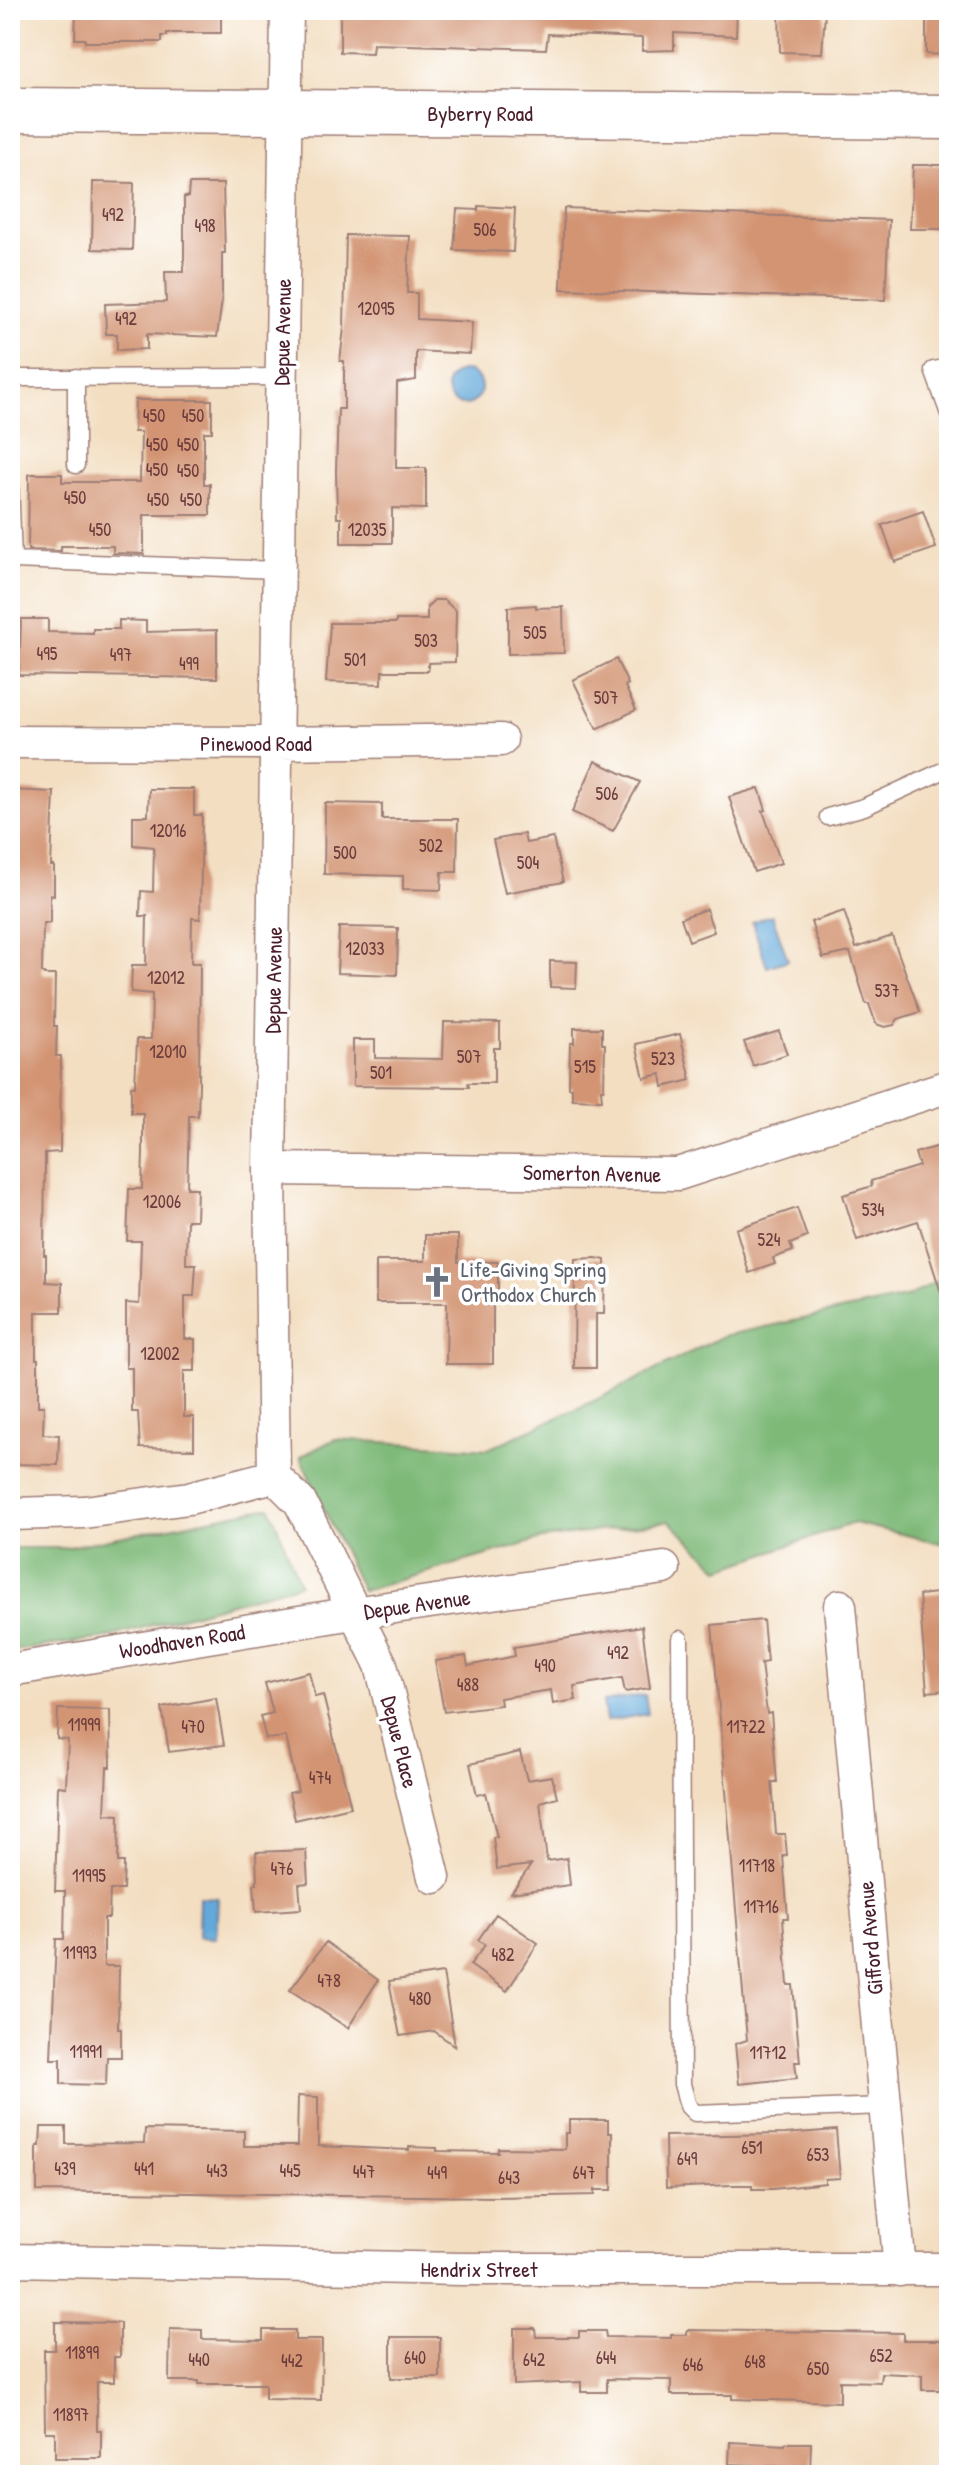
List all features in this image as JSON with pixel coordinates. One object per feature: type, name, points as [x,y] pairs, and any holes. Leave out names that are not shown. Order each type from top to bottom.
[{"type":"main road","name":"Byberry Road","points":[[10,110],[949,117]]},
{"type":"street","name":"Depue Avenue","points":[[287,10],[270,1169],[274,1476],[300,1502],[353,1613],[664,1568]]},
{"type":"street","name":"Pinewood Road","points":[[10,742],[501,740]]},
{"type":"street","name":"Somerton Avenue","points":[[270,1169],[678,1174],[949,1086]]},
{"type":"street","points":[[10,1514],[84,1512],[189,1498],[274,1476]]},
{"type":"street","name":"Gifford Avenue","points":[[840,1606],[900,2270]]},
{"type":"street","name":"Woodhaven Road","points":[[10,1670],[353,1613]]},
{"type":"street","name":"Depue Place","points":[[353,1613],[381,1665],[434,1877]]},
{"type":"street","name":"Hendrix Street","points":[[10,2260],[462,2269],[949,2269]]},
{"type":"lane","points":[[949,367],[933,370],[949,414]]},
{"type":"lane","points":[[76,377],[76,465]]},
{"type":"lane","points":[[10,378],[281,377]]},
{"type":"lane","points":[[10,478],[13,560],[278,570]]},
{"type":"lane","points":[[828,817],[864,807],[949,768]]},
{"type":"lane","points":[[680,1639],[682,2084],[688,2106],[695,2113],[885,2106]]},
{"type":"green space","points":[[949,1274],[949,1545],[854,1523],[720,1569],[669,1521],[542,1539],[362,1591],[300,1457],[335,1439],[488,1449],[596,1400],[723,1336],[910,1296]]},
{"type":"green space","points":[[270,1507],[300,1584],[105,1638],[10,1651],[10,1548],[64,1548]]},
{"type":"water","points":[[464,371],[476,376],[481,388],[476,400],[464,405],[452,400],[447,388],[452,376]]},
{"type":"water","points":[[772,915],[788,960],[767,967],[752,922]]},
{"type":"water","points":[[645,1695],[648,1714],[606,1721],[603,1702]]},
{"type":"water","points":[[199,1897],[218,1898],[216,1938],[198,1937]]},
{"type":"building","points":[[76,10],[221,10],[221,33],[167,33],[167,36],[162,36],[162,42],[85,42],[85,39],[75,39]]},
{"type":"building","points":[[340,10],[737,10],[736,36],[674,33],[674,50],[642,51],[642,38],[548,34],[546,49],[373,44],[372,53],[340,52]]},
{"type":"building","points":[[790,10],[823,10],[822,53],[780,52],[779,12],[790,13]]},
{"type":"building","points":[[926,10],[949,10],[949,55],[926,54]]},
{"type":"building","points":[[913,165],[949,165],[949,229],[910,229]]},
{"type":"building","points":[[93,182],[134,183],[132,250],[92,249]]},
{"type":"building","points":[[189,184],[223,184],[225,253],[222,253],[222,300],[217,337],[147,334],[147,349],[117,350],[117,334],[106,334],[105,304],[166,302],[165,272],[184,272],[184,197],[188,197]]},
{"type":"building","points":[[478,206],[515,208],[513,252],[454,250],[457,209],[478,210]]},
{"type":"building","points":[[564,208],[889,220],[885,300],[561,289]]},
{"type":"building","points":[[346,235],[410,236],[407,293],[417,293],[417,319],[472,322],[470,354],[416,351],[416,380],[397,383],[396,468],[426,468],[426,509],[392,508],[392,543],[341,543],[341,518],[337,518],[338,409],[344,409],[344,361],[340,361],[344,328]]},
{"type":"building","points":[[135,400],[212,400],[212,432],[204,432],[204,484],[210,484],[210,515],[144,515],[144,554],[113,553],[113,546],[61,546],[61,551],[28,550],[29,474],[62,474],[62,482],[140,482],[141,432],[134,432]]},
{"type":"building","points":[[923,511],[936,548],[895,562],[882,525]]},
{"type":"building","points":[[434,600],[444,600],[456,611],[455,662],[428,663],[428,671],[382,671],[382,684],[326,682],[330,623],[427,620],[427,607]]},
{"type":"building","points":[[536,605],[536,608],[563,607],[564,653],[508,654],[508,607]]},
{"type":"building","points":[[21,619],[48,619],[48,632],[93,633],[93,629],[119,629],[119,620],[146,621],[146,632],[217,630],[217,678],[19,675]]},
{"type":"building","points":[[616,659],[636,710],[597,729],[573,680]]},
{"type":"building","points":[[595,761],[640,782],[613,831],[572,812]]},
{"type":"building","points":[[759,788],[766,810],[763,811],[781,863],[754,872],[729,797]]},
{"type":"building","points":[[149,789],[194,789],[194,815],[202,815],[200,919],[192,918],[191,963],[200,963],[198,1116],[189,1116],[187,1188],[197,1188],[196,1220],[187,1220],[186,1264],[196,1264],[194,1296],[185,1296],[185,1339],[195,1339],[195,1371],[184,1371],[184,1417],[194,1417],[194,1449],[140,1448],[138,1412],[132,1412],[132,1368],[126,1368],[126,1303],[139,1304],[141,1241],[127,1241],[129,1189],[142,1189],[143,1152],[143,1113],[131,1113],[131,1086],[135,1086],[137,1039],[151,1039],[152,994],[131,992],[132,965],[146,965],[147,916],[140,916],[141,891],[153,892],[154,847],[133,845],[133,816],[148,816]]},
{"type":"building","points":[[10,790],[54,792],[51,866],[54,866],[54,895],[50,894],[50,923],[43,923],[42,972],[55,975],[56,1056],[61,1056],[60,1152],[45,1153],[44,1255],[46,1282],[62,1283],[62,1312],[36,1312],[36,1359],[38,1406],[44,1406],[43,1434],[59,1435],[58,1465],[10,1464]]},
{"type":"building","points":[[325,803],[382,804],[382,819],[458,819],[457,872],[442,872],[441,890],[403,889],[403,876],[324,874]]},
{"type":"building","points":[[524,834],[526,843],[553,838],[563,882],[505,893],[493,840]]},
{"type":"building","points":[[706,909],[714,932],[689,941],[681,918]]},
{"type":"building","points":[[844,911],[856,948],[892,936],[920,1012],[898,1019],[894,1025],[885,1027],[876,1024],[869,1004],[866,1004],[850,952],[823,958],[811,922]]},
{"type":"building","points":[[339,927],[398,928],[397,975],[337,973]]},
{"type":"building","points":[[550,961],[577,962],[576,988],[550,987]]},
{"type":"building","points":[[444,1022],[500,1023],[500,1048],[494,1048],[494,1083],[468,1083],[469,1087],[353,1086],[353,1040],[375,1040],[375,1058],[443,1059]]},
{"type":"building","points":[[574,1028],[602,1028],[602,1044],[605,1044],[602,1100],[572,1099],[572,1088],[569,1088],[570,1043],[574,1043]]},
{"type":"building","points":[[779,1031],[787,1054],[753,1066],[744,1042]]},
{"type":"building","points":[[680,1034],[691,1080],[663,1087],[661,1074],[644,1078],[636,1044]]},
{"type":"building","points":[[949,1143],[949,1301],[944,1302],[918,1221],[857,1240],[843,1195],[872,1186],[871,1181],[919,1166],[915,1153]]},
{"type":"building","points":[[797,1208],[807,1237],[790,1244],[793,1251],[773,1258],[775,1264],[749,1273],[736,1229]]},
{"type":"building","name":"Life-Giving Spring Orthodox Church","points":[[425,1235],[458,1235],[458,1262],[498,1262],[498,1304],[493,1303],[493,1364],[446,1364],[447,1303],[376,1303],[376,1261],[425,1261]]},
{"type":"building","points":[[575,1259],[605,1260],[604,1314],[596,1314],[596,1368],[574,1368]]},
{"type":"building","points":[[945,1592],[946,1600],[949,1600],[949,1690],[927,1692],[919,1595]]},
{"type":"building","points":[[763,1620],[767,1662],[761,1663],[767,1714],[771,1713],[777,1782],[772,1782],[776,1834],[785,1834],[787,1855],[783,1856],[788,1918],[783,1918],[788,1985],[793,1985],[800,2062],[795,2062],[797,2078],[739,2084],[735,2044],[747,2040],[712,1625]]},
{"type":"building","points":[[642,1626],[650,1688],[625,1692],[622,1678],[574,1686],[576,1700],[553,1704],[551,1690],[500,1698],[501,1705],[444,1712],[435,1661],[466,1656],[468,1666],[515,1656],[514,1647]]},
{"type":"building","points":[[309,1672],[315,1697],[323,1695],[351,1807],[295,1820],[289,1793],[298,1791],[286,1737],[266,1739],[260,1716],[273,1713],[265,1683]]},
{"type":"building","points":[[216,1698],[224,1745],[169,1752],[162,1708]]},
{"type":"building","points":[[58,1709],[110,1710],[111,1767],[107,1767],[105,1814],[119,1815],[118,1862],[124,1862],[123,1890],[110,1890],[109,1918],[104,1918],[104,1966],[119,1966],[118,2029],[121,2029],[121,2057],[107,2057],[106,2085],[61,2084],[61,2059],[51,2059],[56,1939],[64,1939],[65,1891],[55,1891],[58,1786],[66,1787],[68,1740],[57,1739]]},
{"type":"building","points":[[520,1752],[527,1780],[552,1776],[557,1797],[540,1802],[547,1861],[567,1858],[570,1885],[511,1893],[531,1865],[497,1869],[493,1837],[497,1837],[486,1793],[477,1795],[470,1764]]},
{"type":"building","points":[[306,1850],[308,1883],[299,1884],[301,1909],[256,1912],[256,1852]]},
{"type":"building","points":[[496,1914],[538,1943],[507,1991],[470,1965],[485,1945],[478,1940]]},
{"type":"building","points":[[326,1942],[378,1980],[348,2028],[290,1990]]},
{"type":"building","points":[[443,1973],[455,2046],[434,2031],[400,2036],[389,1981]]},
{"type":"building","points":[[298,2096],[318,2097],[318,2146],[498,2152],[498,2148],[565,2149],[569,2120],[608,2120],[608,2133],[612,2133],[612,2190],[595,2190],[595,2195],[497,2197],[37,2191],[37,2146],[40,2146],[41,2127],[66,2127],[66,2144],[144,2143],[145,2129],[244,2131],[244,2146],[297,2146]]},
{"type":"building","points":[[836,2130],[840,2178],[825,2179],[825,2183],[773,2189],[752,2189],[752,2185],[666,2188],[665,2136]]},
{"type":"building","points":[[55,2322],[120,2323],[120,2357],[114,2357],[114,2382],[97,2382],[97,2430],[101,2430],[101,2458],[55,2458],[55,2432],[45,2432],[44,2350],[55,2350]]},
{"type":"building","points":[[514,2328],[535,2328],[536,2337],[579,2337],[579,2331],[605,2331],[606,2337],[671,2338],[671,2335],[687,2335],[687,2330],[903,2333],[903,2340],[949,2340],[949,2390],[922,2390],[922,2375],[881,2373],[880,2382],[840,2381],[840,2402],[732,2399],[732,2395],[671,2395],[671,2380],[607,2379],[607,2392],[581,2392],[581,2382],[514,2385]]},
{"type":"building","points":[[170,2329],[202,2330],[202,2339],[263,2340],[263,2330],[295,2330],[295,2340],[322,2340],[321,2400],[265,2399],[265,2384],[169,2381]]},
{"type":"building","points":[[391,2337],[440,2337],[440,2378],[391,2378]]},
{"type":"building","points":[[730,2442],[811,2443],[810,2472],[784,2471],[784,2467],[729,2464]]},
{"type":"place","name":"Life-Giving Spring Orthodox Church","points":[[437,1282]]}]
